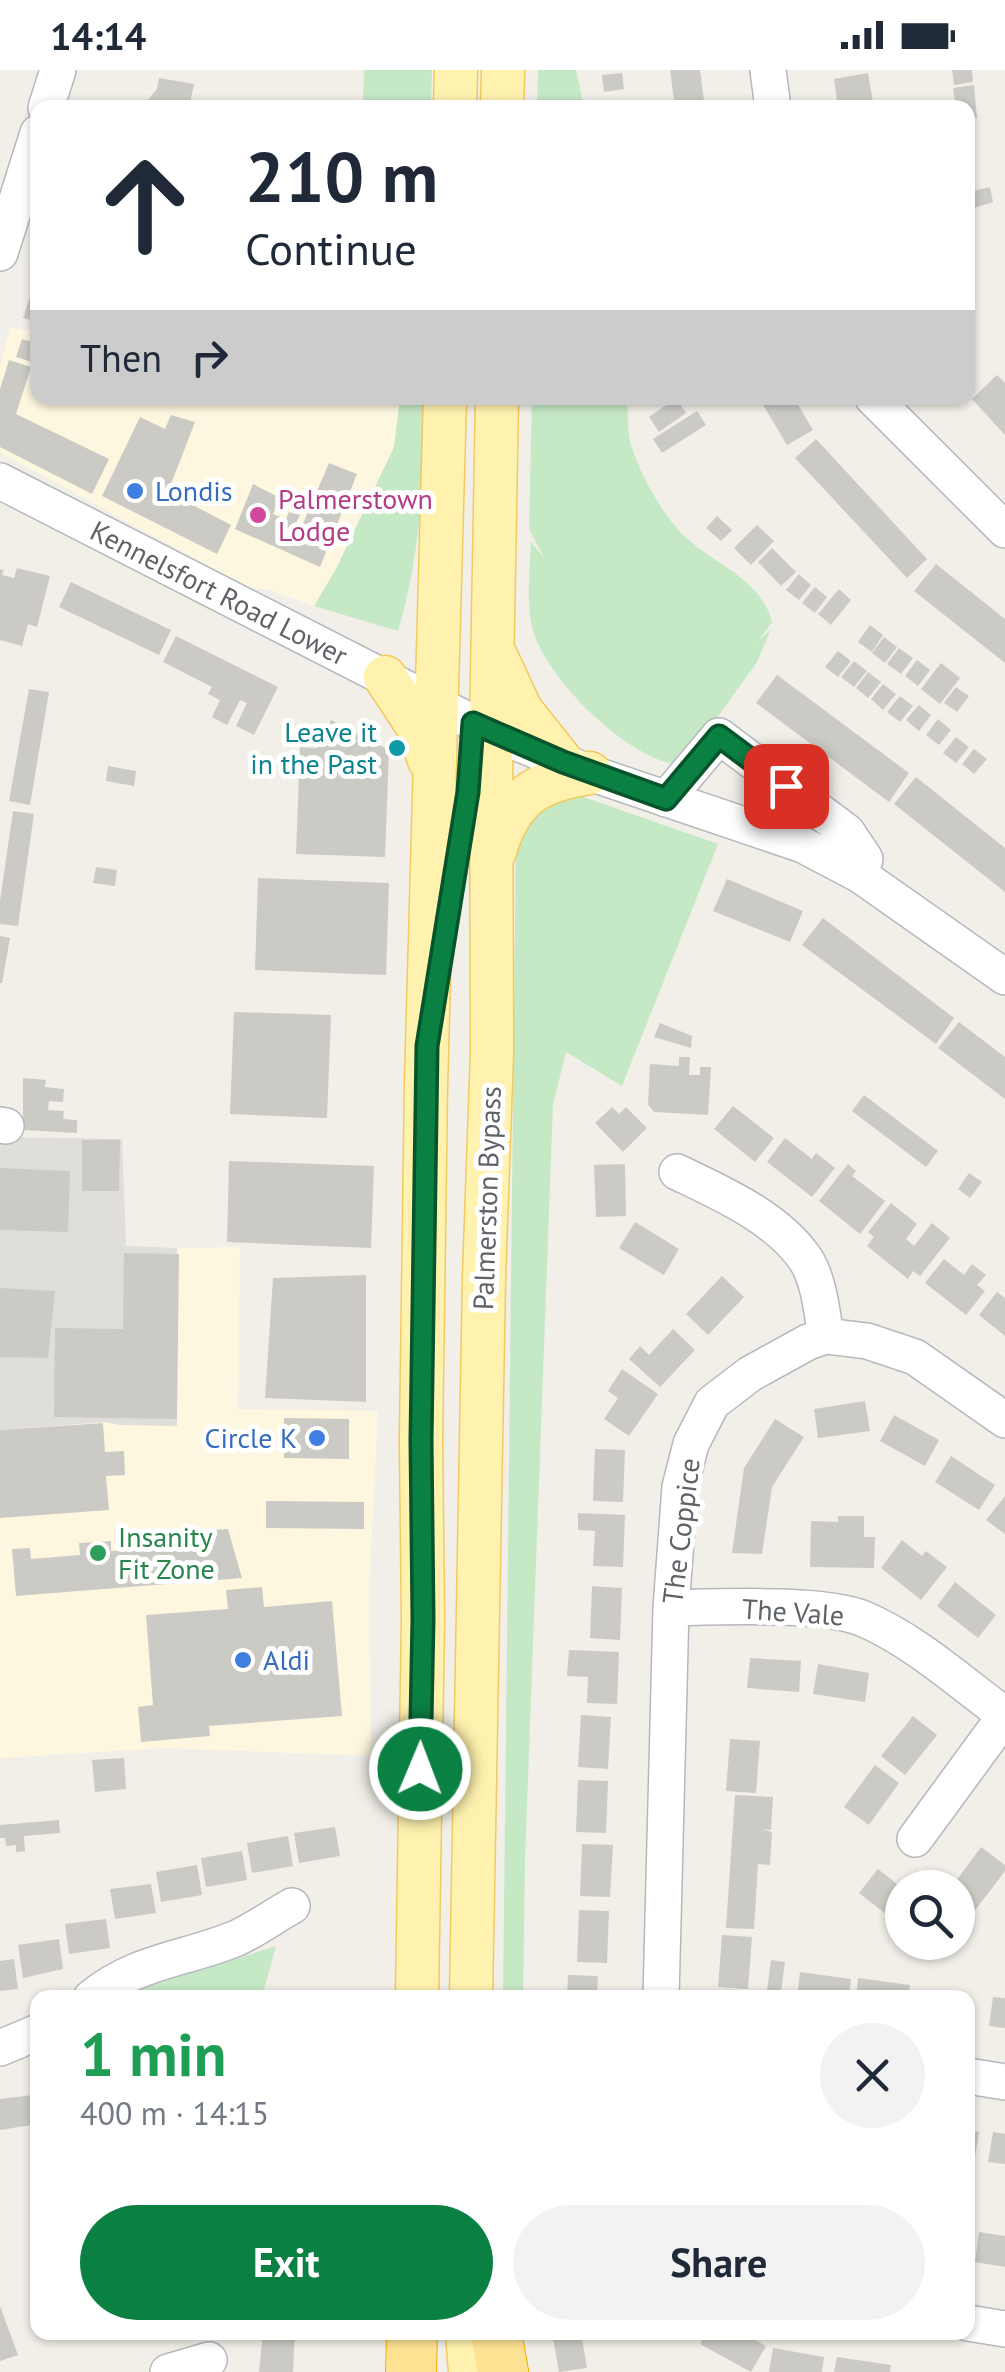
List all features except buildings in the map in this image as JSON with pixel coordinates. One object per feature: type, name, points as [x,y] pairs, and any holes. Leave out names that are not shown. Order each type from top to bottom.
[{"type":"highway","points":[[411,2372],[412,2340]]},
{"type":"highway","points":[[497,2340],[502,2372]]},
{"type":"main road","points":[[455,100],[456,70]]},
{"type":"main road","points":[[502,100],[503,70]]},
{"type":"main road","name":"Palmerston Bypass","points":[[446,405],[440,622],[466,719],[491,868],[492,1052],[471,1990]]},
{"type":"main road","points":[[427,1046],[468,792],[466,719],[482,405]]},
{"type":"main road","name":"Palmerston Bypass","points":[[417,1990],[427,1046],[436,784],[493,646],[497,405]]},
{"type":"main road","points":[[436,784],[418,727],[377,673],[432,635],[440,622]]},
{"type":"main road","points":[[491,868],[501,832],[528,793],[577,768],[521,710],[500,670],[493,646]]},
{"type":"main road","points":[[430,2340],[433,2372]]},
{"type":"main road","points":[[468,2340],[470,2372]]},
{"type":"street","points":[[49,100],[58,70]]},
{"type":"street","points":[[768,70],[772,100]]},
{"type":"street","points":[[0,252],[30,158]]},
{"type":"street","points":[[880,405],[1005,530]]},
{"type":"street","name":"Kennelsfort Road Lower","points":[[0,481],[466,719],[577,768],[803,845],[860,875],[1005,978]]},
{"type":"street","points":[[666,799],[719,736],[848,832],[865,859],[860,875]]},
{"type":"street","points":[[676,1172],[729,1198],[786,1235],[808,1263],[826,1336],[867,1341],[915,1358],[1005,1420]]},
{"type":"street","name":"The Coppice","points":[[661,1990],[671,1608],[680,1487],[691,1444],[712,1404],[750,1374],[826,1336]]},
{"type":"street","name":"The Vale","points":[[671,1608],[833,1612],[862,1618],[910,1645],[1005,1715]]},
{"type":"street","points":[[916,1839],[1005,1715]]},
{"type":"street","points":[[100,1990],[144,1966],[237,1938],[292,1906]]},
{"type":"street","points":[[0,2048],[30,2035]]},
{"type":"street","points":[[975,2077],[1005,2082]]},
{"type":"street","points":[[975,2324],[1005,2330]]},
{"type":"street","points":[[168,2372],[209,2355]]},
{"type":"shaded area","points":[[11,327],[30,331],[30,405],[399,405],[395,446],[314,606],[267,589],[250,589],[0,452],[0,364]]},
{"type":"shaded area","points":[[0,1137],[122,1139],[126,1246],[177,1248],[177,1426],[105,1422],[0,1430]]},
{"type":"shaded area","points":[[240,1247],[238,1409],[378,1411],[369,1593],[371,1756],[166,1748],[0,1758],[0,1430],[105,1422],[177,1426],[177,1248]]},
{"type":"green space","points":[[364,70],[432,70],[431,100],[363,100]]},
{"type":"green space","points":[[538,70],[576,70],[582,100],[537,100]]},
{"type":"green space","points":[[399,405],[426,405],[420,515],[412,574],[398,631],[314,606],[336,569],[394,447]]},
{"type":"green space","points":[[532,405],[627,405],[631,445],[663,509],[687,539],[756,592],[772,622],[757,643],[771,629],[757,662],[687,760],[678,765],[635,747],[590,712],[553,669],[532,627],[531,542],[545,559],[529,529]]},
{"type":"green space","points":[[555,787],[718,844],[622,1086],[566,1052],[553,1104],[523,1990],[503,1990],[516,839]]},
{"type":"green space","points":[[276,1946],[264,1990],[138,1990]]},
{"type":"place","name":"Londis","points":[[135,491]]},
{"type":"place","name":"Palmerstown Lodge","points":[[258,515]]},
{"type":"place","name":"Leave it in the Past","points":[[397,748]]},
{"type":"place","name":"Circle K","points":[[317,1438]]},
{"type":"place","name":"Insanity Fit Zone","points":[[98,1553]]},
{"type":"place","name":"Aldi","points":[[243,1660]]},
{"type":"route","points":[[420,1769],[427,1046],[468,792],[473,723],[590,773],[666,799],[719,736],[786,786]]}]
